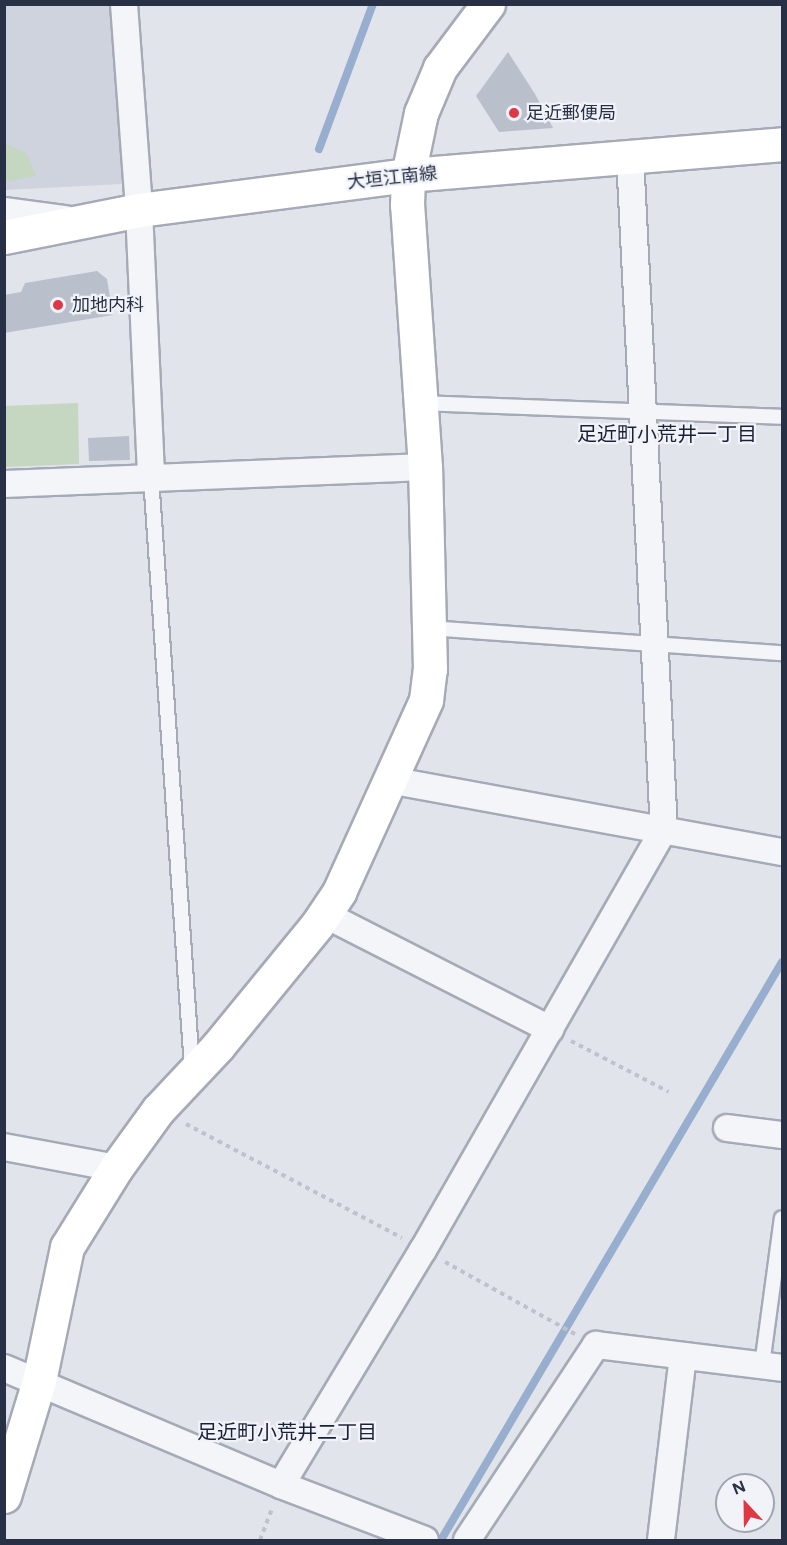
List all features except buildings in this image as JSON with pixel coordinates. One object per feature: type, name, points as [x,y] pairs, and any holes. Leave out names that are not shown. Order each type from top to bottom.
[{"type":"street","points":[[124,4],[139,210],[152,477]]},
{"type":"street","points":[[4,1496],[39,1381],[68,1247],[116,1168],[158,1110],[192,1070],[218,1046],[339,892],[426,700],[429,669],[425,467],[408,175],[421,113],[440,68],[488,4]]},
{"type":"street","name":"大垣江南線","points":[[4,237],[75,220],[139,210],[408,175],[783,144]]},
{"type":"street","points":[[281,1485],[423,1250],[664,830],[630,157]]},
{"type":"street","points":[[4,211],[75,220]]},
{"type":"street","points":[[4,484],[425,467]]},
{"type":"street","points":[[389,780],[783,852]]},
{"type":"street","points":[[324,914],[549,1029]]},
{"type":"street","points":[[727,1128],[783,1135]]},
{"type":"street","points":[[4,1147],[116,1168]]},
{"type":"street","points":[[468,1540],[596,1345],[772,1366]]},
{"type":"street","points":[[661,1540],[683,1356]]},
{"type":"street","points":[[4,1368],[281,1485],[425,1540]]},
{"type":"lane","points":[[420,403],[780,417]]},
{"type":"lane","points":[[152,477],[192,1070]]},
{"type":"lane","points":[[427,628],[654,641],[783,653]]},
{"type":"lane","points":[[772,1366],[783,1218]]},
{"type":"path","points":[[549,1029],[669,1092]]},
{"type":"path","points":[[158,1110],[423,1250],[596,1345]]},
{"type":"path","points":[[260,1540],[281,1485]]},
{"type":"shaded area","points":[[5,5],[110,5],[122,184],[5,190]]},
{"type":"green space","points":[[4,143],[26,153],[36,176],[5,182]]},
{"type":"green space","points":[[78,403],[79,464],[5,467],[5,406]]},
{"type":"waterway","points":[[319,149],[373,4]]},
{"type":"waterway","points":[[441,1540],[782,962]]},
{"type":"place","name":"足近郵便局","points":[[514,113]]},
{"type":"place","name":"加地内科","points":[[58,305]]},
{"type":"district","name":"足近町小荒井一丁目","points":[[667,434]]},
{"type":"district","name":"足近町小荒井二丁目","points":[[287,1432]]}]
